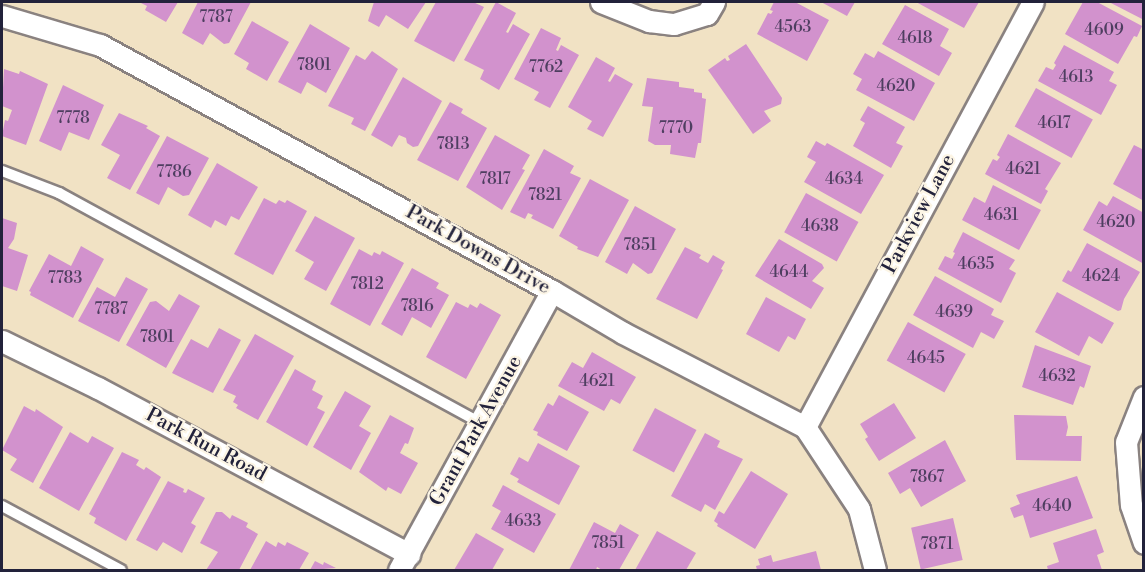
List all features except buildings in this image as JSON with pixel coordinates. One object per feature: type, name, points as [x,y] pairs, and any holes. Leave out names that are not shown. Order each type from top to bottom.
[{"type":"street","points":[[601,2],[649,21],[674,24],[707,14],[714,2]]},
{"type":"street","name":"Parkview Lane","points":[[805,427],[1033,2]]},
{"type":"street","name":"Park Downs Drive","points":[[2,16],[100,45],[552,291],[623,333],[805,427],[859,509],[875,570]]},
{"type":"street","name":"Grant Park Avenue","points":[[404,562],[552,291]]},
{"type":"street","name":"Park Run Road","points":[[2,341],[98,388],[404,562]]},
{"type":"street","points":[[1143,397],[1126,442],[1131,505],[1143,543]]},
{"type":"lane","points":[[2,171],[59,193],[480,423]]},
{"type":"lane","points":[[2,506],[121,570]]}]
